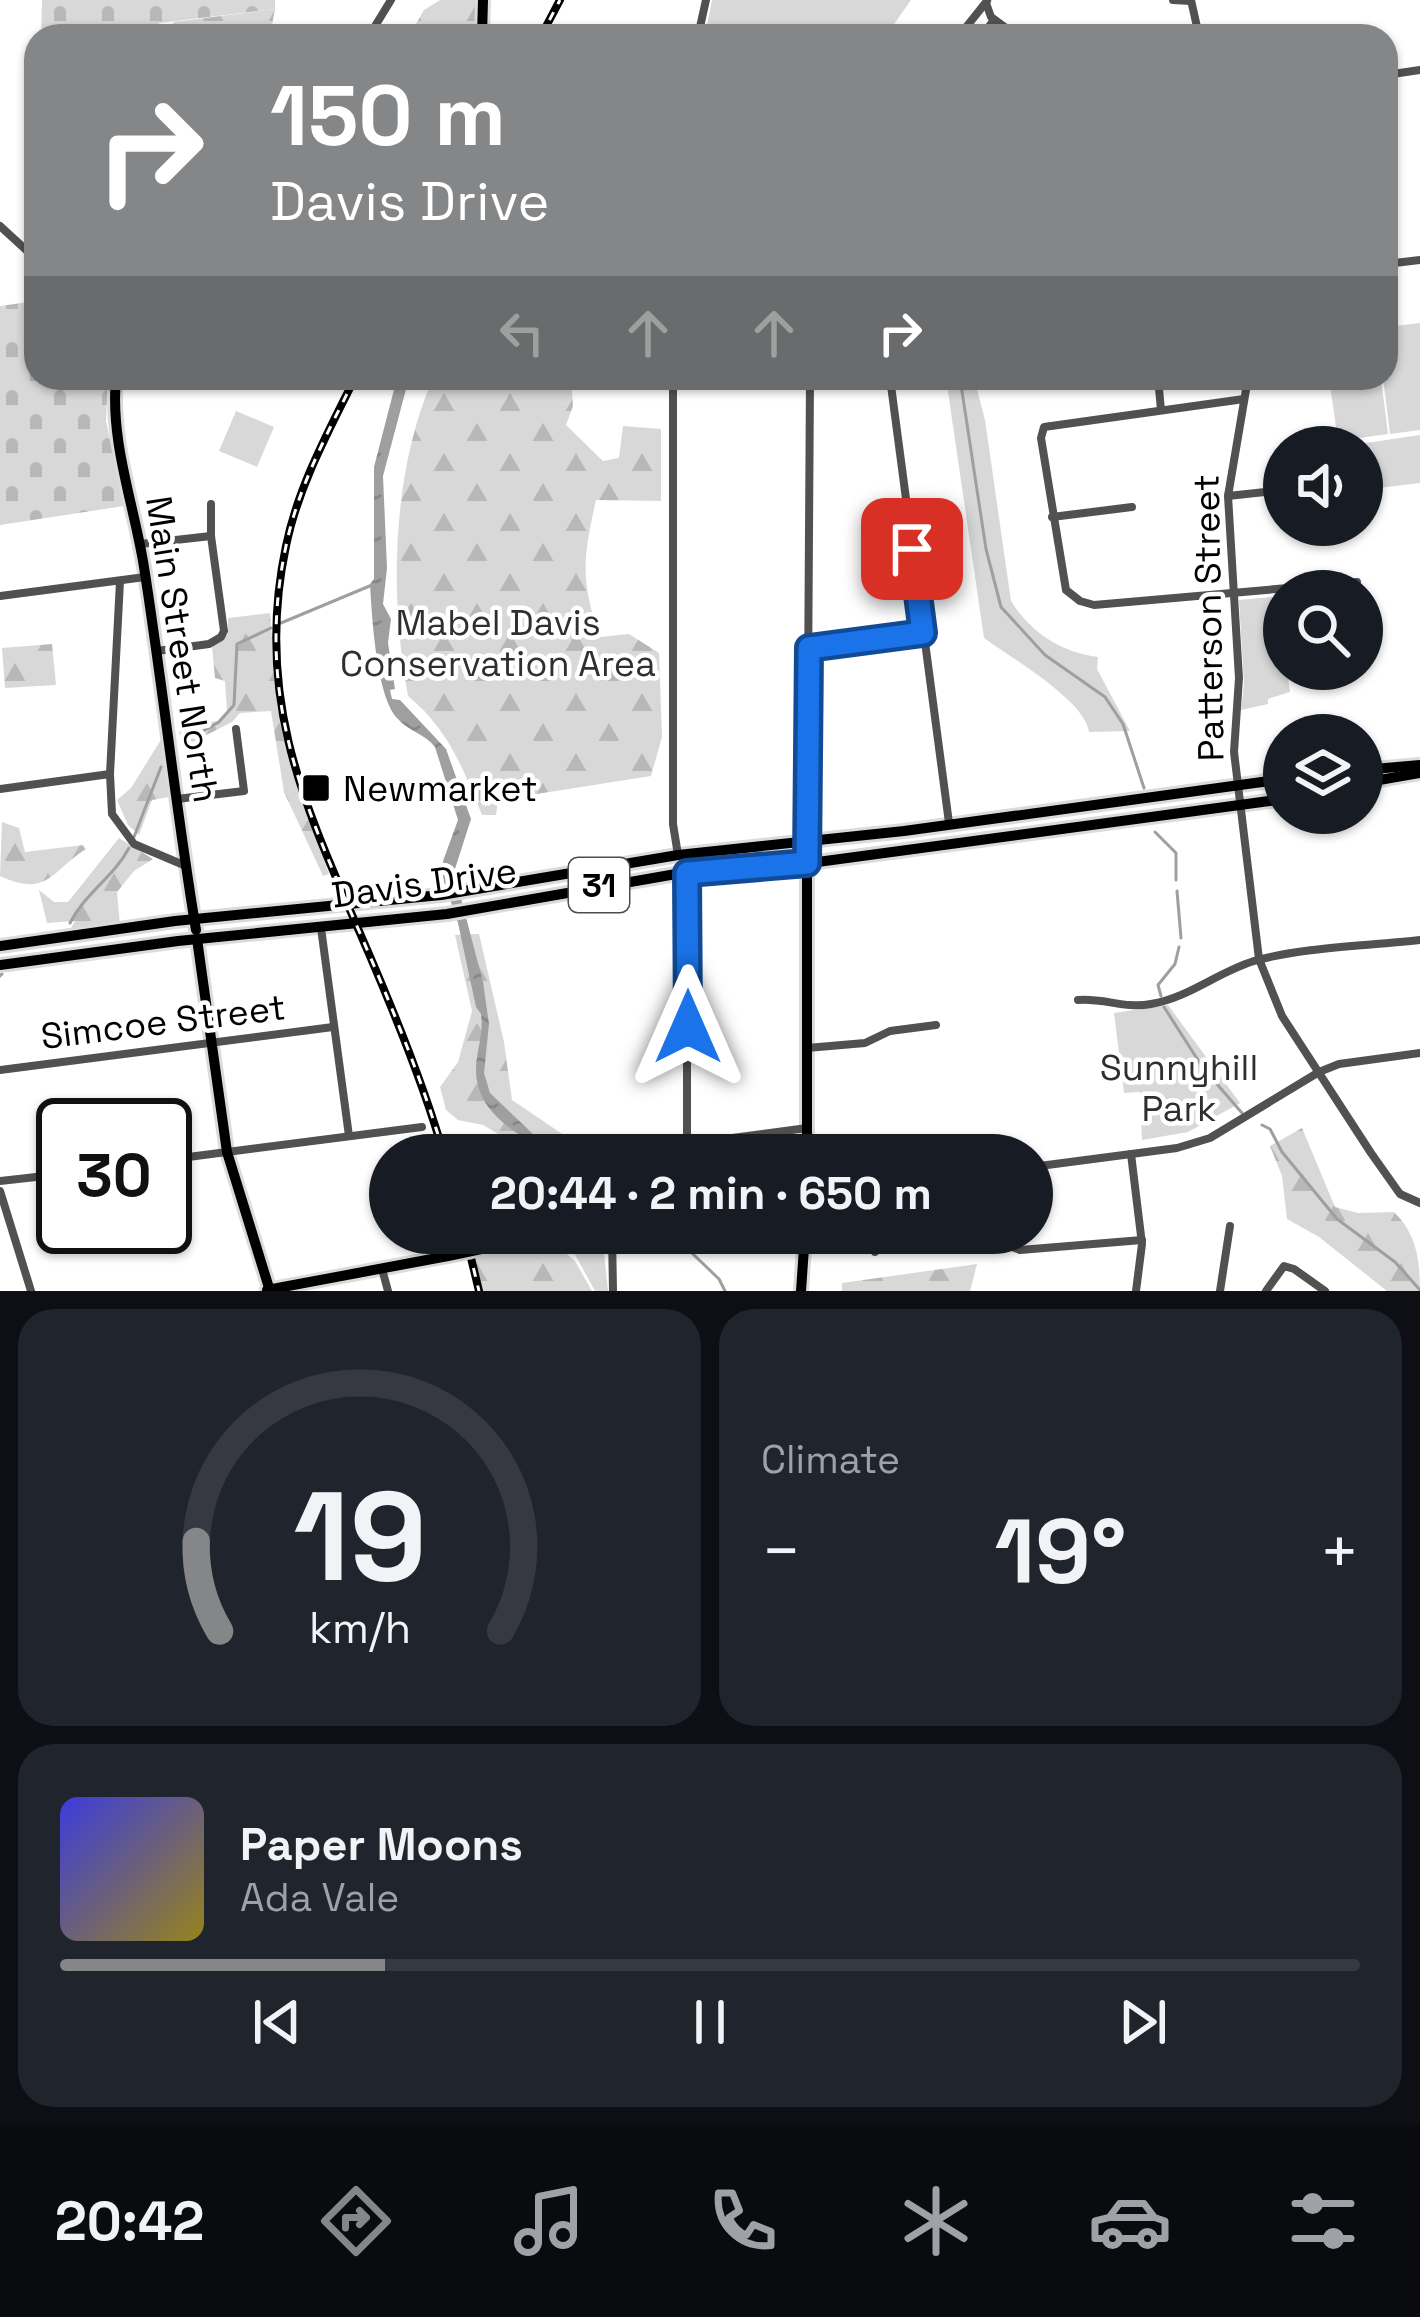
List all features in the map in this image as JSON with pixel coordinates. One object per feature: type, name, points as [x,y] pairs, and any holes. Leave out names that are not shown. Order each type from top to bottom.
[{"type":"main road","name":"Main Street North","points":[[116,390],[117,444],[158,651],[226,1152],[268,1290]]},
{"type":"main road","points":[[1383,770],[1420,769]]},
{"type":"main road","points":[[1383,778],[1420,769]]},
{"type":"main road","name":"Davis Drive","points":[[0,965],[678,855],[1263,782]]},
{"type":"main road","name":"Davis Drive","points":[[0,946],[196,930],[321,928],[448,914],[687,873],[807,863],[1263,803]]},
{"type":"main road","points":[[807,841],[807,1134]]},
{"type":"main road","points":[[268,1290],[457,1254]]},
{"type":"main road","points":[[801,1291],[804,1254]]},
{"type":"street","points":[[1173,0],[1191,0]]},
{"type":"street","points":[[987,2],[1000,24]]},
{"type":"street","points":[[991,24],[994,20]]},
{"type":"street","points":[[0,226],[24,248]]},
{"type":"street","points":[[673,390],[673,824],[678,855]]},
{"type":"street","points":[[807,841],[810,390]]},
{"type":"street","points":[[892,390],[949,824]]},
{"type":"street","points":[[1159,390],[1161,410]]},
{"type":"street","name":"Patterson Street","points":[[1246,390],[1228,496],[1239,678],[1233,735],[1259,959],[1282,1016],[1400,1195],[1420,1203]]},
{"type":"street","points":[[1244,399],[1044,428],[1040,438],[1061,577],[1066,590],[1080,601],[1094,605],[1263,589]]},
{"type":"street","points":[[1228,496],[1263,492]]},
{"type":"street","points":[[158,651],[209,644],[224,632],[211,504]]},
{"type":"street","points":[[1052,517],[1132,507]]},
{"type":"street","points":[[140,544],[211,536]]},
{"type":"street","points":[[0,596],[146,578]]},
{"type":"street","points":[[120,581],[112,814],[134,844],[187,866]]},
{"type":"street","points":[[809,648],[923,633]]},
{"type":"street","points":[[177,799],[244,791],[236,729]]},
{"type":"street","points":[[0,789],[110,774]]},
{"type":"street","points":[[687,873],[688,1134]]},
{"type":"street","points":[[321,928],[349,1136]]},
{"type":"street","points":[[1078,1000],[1104,998],[1123,1007],[1157,1003],[1259,959],[1420,940]]},
{"type":"street","points":[[807,1048],[865,1043],[890,1031],[936,1025]]},
{"type":"street","name":"Simcoe Street","points":[[0,1070],[333,1027]]},
{"type":"street","points":[[1053,1164],[1177,1148],[1210,1138],[1319,1072],[1340,1064],[1420,1053]]},
{"type":"street","points":[[192,1156],[422,1126]]},
{"type":"street","points":[[762,1134],[807,1128]]},
{"type":"street","points":[[1131,1154],[1142,1240],[1136,1291]]},
{"type":"street","points":[[0,1181],[36,1177]]},
{"type":"street","points":[[0,1191],[32,1291]]},
{"type":"street","points":[[1220,1291],[1230,1226]]},
{"type":"street","points":[[1053,1247],[1142,1240]]},
{"type":"street","points":[[613,1254],[613,1291]]},
{"type":"street","points":[[1266,1291],[1284,1266],[1325,1291]]},
{"type":"street","points":[[382,1268],[388,1291]]},
{"type":"green space","points":[[42,0],[275,0],[275,9],[159,24],[41,24]]},
{"type":"green space","points":[[440,0],[477,0],[476,24],[416,24],[424,10]]},
{"type":"green space","points":[[712,0],[911,0],[894,24],[707,24]]},
{"type":"green space","points":[[275,9],[272,24],[173,22]]},
{"type":"green space","points":[[24,303],[24,390],[107,390],[106,421],[124,506],[0,525],[0,306]]},
{"type":"green space","points":[[1420,323],[1420,430],[1390,434],[1384,390],[1398,390],[1398,326]]},
{"type":"green space","name":"Mabel Davis Conservation Area","points":[[428,390],[572,390],[573,406],[566,425],[603,461],[619,458],[623,426],[661,429],[661,501],[596,500],[586,569],[600,637],[629,634],[659,653],[662,737],[651,776],[498,800],[496,815],[482,815],[444,736],[408,696],[398,617],[398,534],[419,415]]},
{"type":"green space","points":[[948,390],[977,390],[1011,601],[1048,639],[1098,657],[1097,669],[1130,731],[1089,732],[1085,720],[1061,694],[984,638]]},
{"type":"green space","points":[[1331,390],[1382,390],[1388,434],[1383,435],[1383,426],[1336,426]]},
{"type":"green space","points":[[236,411],[274,427],[257,467],[219,451]]},
{"type":"green space","points":[[1420,435],[1420,483],[1383,487],[1383,440]]},
{"type":"green space","points":[[1263,598],[1263,690],[1290,692],[1268,699],[1268,704],[1241,710],[1244,684],[1239,600]]},
{"type":"green space","points":[[270,613],[285,746],[329,874],[323,876],[284,792],[271,711],[240,713],[232,722],[181,748],[179,727],[217,721],[227,711],[225,681],[215,678],[212,647],[228,634],[228,618]]},
{"type":"green space","points":[[52,644],[56,685],[5,688],[2,648]]},
{"type":"green space","points":[[162,738],[169,797],[152,800],[139,835],[128,825],[117,800],[131,788]]},
{"type":"green space","points":[[2,822],[19,828],[25,852],[83,845],[86,849],[48,879],[16,882],[0,876]]},
{"type":"green space","points":[[119,838],[153,859],[134,871],[117,892],[120,926],[69,932],[75,921],[47,923],[39,890],[54,902],[68,902]]},
{"type":"green space","points":[[479,934],[512,1100],[562,1134],[498,1134],[458,1120],[446,1110],[440,1087],[458,1062],[472,1011],[455,935]]},
{"type":"green space","name":"Sunnyhill Park","points":[[1168,1005],[1240,1103],[1188,1132],[1142,1140],[1140,1092],[1124,1093],[1114,1013]]},
{"type":"green space","points":[[1302,1128],[1335,1207],[1358,1213],[1394,1212],[1402,1221],[1416,1248],[1420,1291],[1387,1291],[1319,1237],[1287,1219],[1282,1176],[1270,1146]]},
{"type":"green space","points":[[567,1254],[592,1291],[480,1291],[472,1257]]},
{"type":"green space","points":[[575,1254],[604,1254],[608,1291],[595,1291]]},
{"type":"green space","points":[[977,1264],[970,1291],[842,1291],[842,1283]]},
{"type":"water","points":[[394,390],[406,390],[383,476],[387,568],[383,604],[391,619],[388,643],[395,689],[390,690],[392,699],[400,700],[446,749],[471,819],[454,872],[483,982],[489,1024],[484,1073],[490,1093],[533,1134],[520,1134],[503,1122],[478,1086],[481,1014],[442,876],[458,820],[435,747],[397,718],[384,692],[374,634],[370,584],[374,579],[374,467]]},
{"type":"waterway","points":[[962,390],[986,549],[1001,607],[1045,655],[1105,697],[1123,724],[1144,788]]},
{"type":"waterway","points":[[281,623],[372,585]]},
{"type":"waterway","points":[[182,743],[219,722],[234,705],[237,644],[271,628]]},
{"type":"waterway","points":[[134,837],[161,767]]},
{"type":"waterway","points":[[1155,832],[1176,853],[1176,880]]},
{"type":"waterway","points":[[70,923],[129,848]]},
{"type":"waterway","points":[[1177,891],[1181,938]]},
{"type":"waterway","points":[[1161,996],[1158,985],[1175,964],[1179,947]]},
{"type":"waterway","points":[[1164,1007],[1203,1068],[1242,1113]]},
{"type":"waterway","points":[[1262,1125],[1270,1129],[1282,1152],[1337,1219],[1395,1262],[1420,1290]]},
{"type":"waterway","points":[[693,1254],[725,1291]]},
{"type":"railway","points":[[547,24],[560,0]]},
{"type":"railway","points":[[349,390],[291,524],[277,609],[277,667],[284,723],[316,829],[409,1052],[438,1134]]},
{"type":"railway","points":[[470,1254],[479,1291]]},
{"type":"place","name":"Newmarket","points":[[316,788]]},
{"type":"route","points":[[688,1027],[687,873],[807,863],[809,648],[923,633],[912,549]]}]
